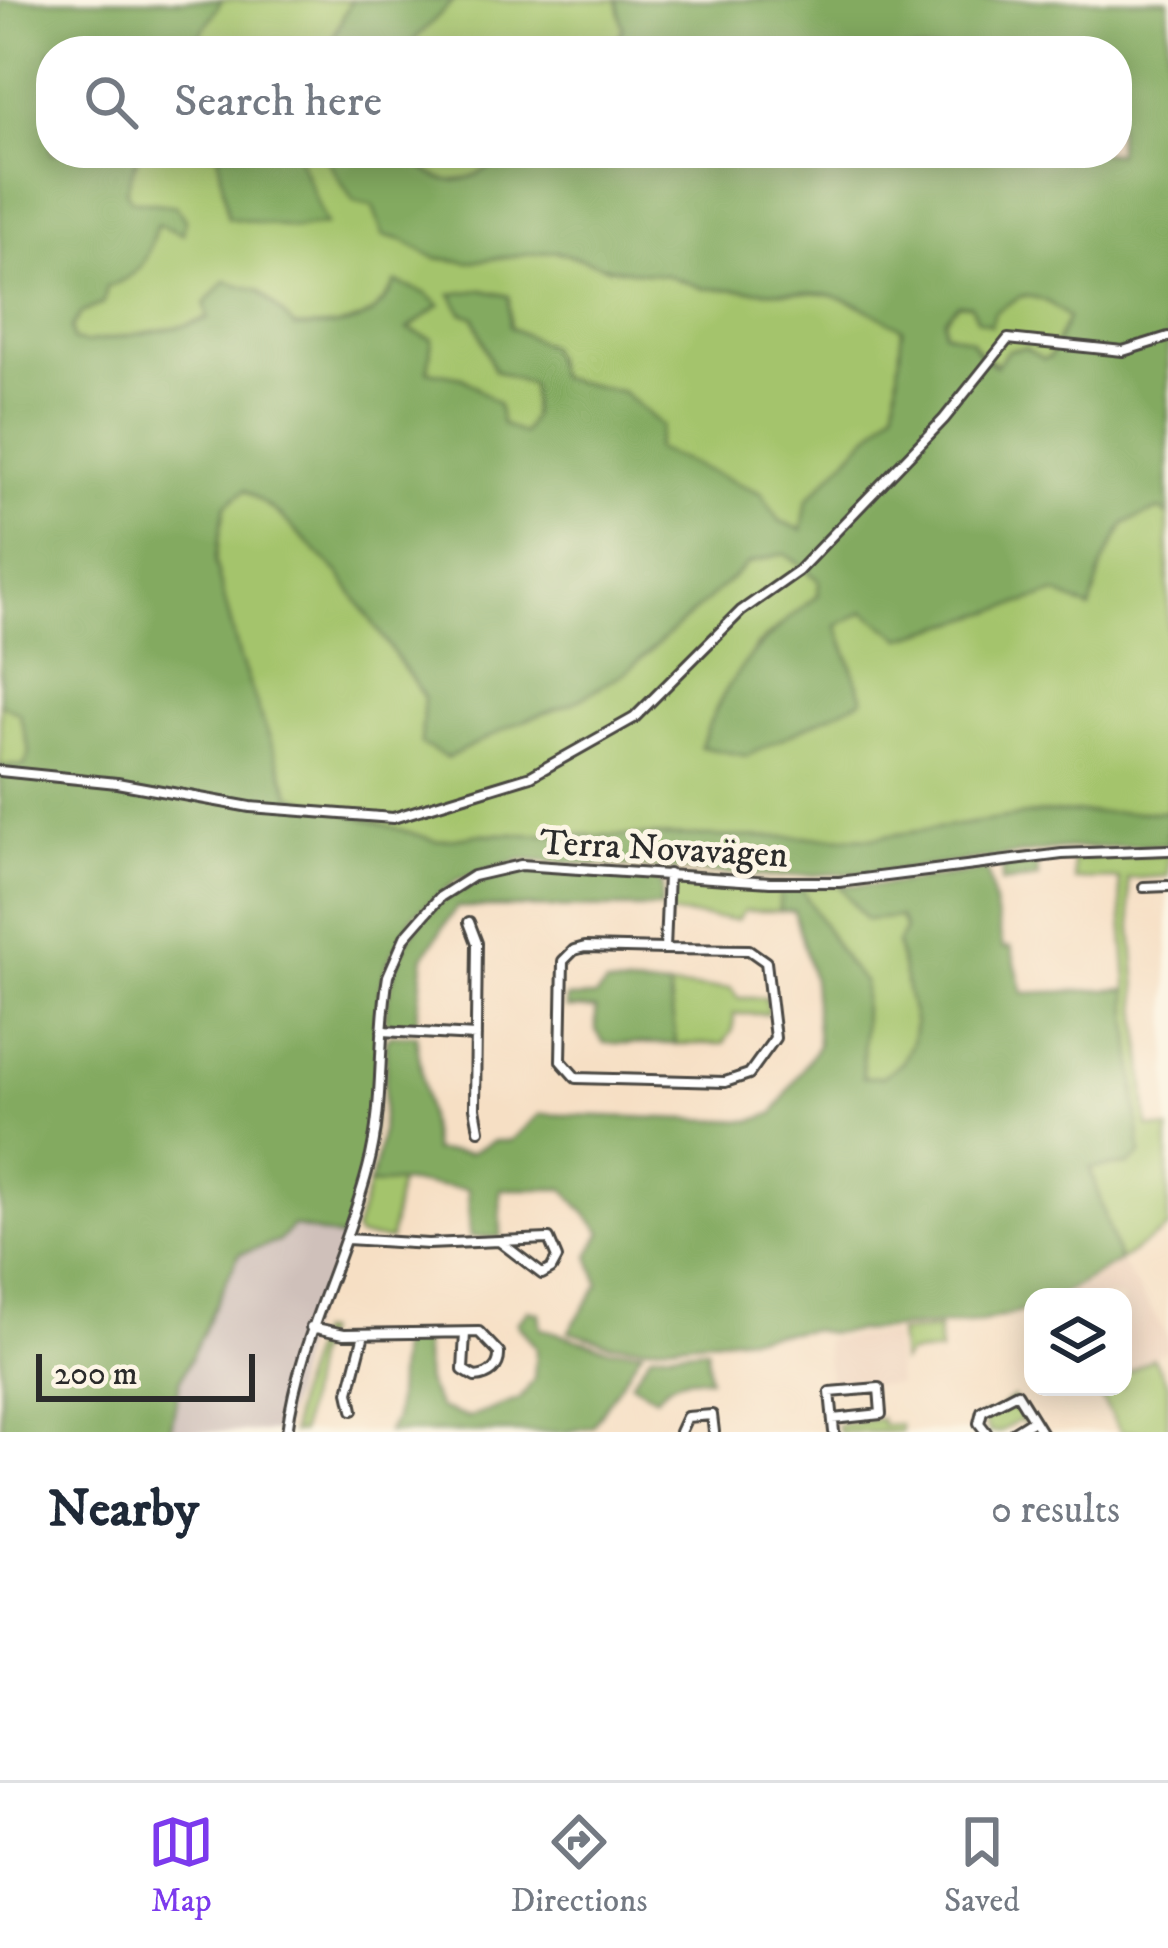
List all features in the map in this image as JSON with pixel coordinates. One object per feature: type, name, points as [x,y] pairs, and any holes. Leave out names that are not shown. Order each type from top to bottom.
[{"type":"street","points":[[0,771],[117,783],[250,807],[393,818],[531,776],[634,718],[741,611],[798,571],[944,418],[1008,339],[1124,351],[1168,338]]},
{"type":"street","name":"Terra Novavägen","points":[[287,1432],[311,1327],[347,1239],[369,1167],[377,1124],[388,976],[404,937],[427,909],[456,886],[520,866],[839,882],[1061,854],[1168,850]]},
{"type":"street","points":[[665,949],[668,874]]},
{"type":"street","points":[[1144,887],[1168,886]]},
{"type":"street","points":[[470,922],[477,943],[475,1108],[479,1130]]},
{"type":"street","points":[[585,947],[665,949],[743,949],[762,957],[776,1032],[756,1067],[725,1082],[576,1078],[561,1061],[563,961],[585,947]]},
{"type":"street","points":[[382,1031],[476,1036]]},
{"type":"street","points":[[347,1239],[428,1244],[499,1240],[549,1239],[557,1258],[542,1274],[499,1240]]},
{"type":"street","points":[[311,1327],[364,1334],[479,1332],[495,1345],[499,1358],[490,1373],[475,1377],[464,1370],[465,1333]]},
{"type":"street","points":[[353,1410],[349,1392],[364,1334]]},
{"type":"street","points":[[833,1419],[881,1414],[879,1388],[830,1392],[833,1419],[835,1432]]},
{"type":"street","points":[[986,1432],[979,1423],[980,1414],[1017,1393],[1041,1432]]},
{"type":"street","points":[[680,1432],[687,1417],[712,1415],[714,1432]]},
{"type":"street","points":[[1014,1432],[1034,1420]]},
{"type":"shaded area","points":[[293,1226],[343,1239],[308,1325],[283,1432],[170,1432],[180,1381],[239,1254],[278,1242]]},
{"type":"shaded area","points":[[1121,1262],[1168,1337],[1168,1349],[1132,1371],[1132,1288],[1078,1288]]},
{"type":"shaded area","points":[[893,1334],[898,1384],[830,1387],[825,1339]]},
{"type":"green space","points":[[0,0],[222,0],[199,36],[36,36],[36,168],[134,168],[126,190],[131,200],[176,206],[185,220],[183,234],[157,224],[143,264],[107,287],[103,304],[81,313],[71,328],[73,340],[85,343],[208,319],[205,304],[225,281],[258,290],[295,327],[341,325],[377,309],[396,282],[425,293],[440,305],[408,329],[432,339],[428,371],[462,377],[498,404],[502,424],[523,434],[532,416],[532,385],[494,370],[474,317],[462,313],[451,294],[482,290],[509,296],[510,327],[549,347],[558,378],[623,392],[662,426],[655,449],[761,493],[780,521],[802,530],[807,500],[895,408],[902,328],[827,294],[703,288],[556,251],[468,262],[435,258],[383,235],[373,206],[354,202],[332,168],[424,168],[452,180],[489,168],[1132,168],[1132,36],[620,36],[623,28],[617,0],[1168,0],[1168,515],[1160,509],[1125,523],[1103,563],[1090,609],[1056,593],[902,638],[864,611],[837,626],[863,699],[747,756],[701,747],[721,700],[746,661],[818,595],[819,580],[785,553],[749,563],[627,671],[573,703],[515,724],[447,758],[421,744],[424,697],[340,575],[280,515],[245,490],[225,506],[215,562],[240,659],[291,796],[437,841],[483,834],[872,838],[1041,813],[1168,812],[1168,845],[1060,849],[884,872],[770,877],[522,860],[458,879],[413,916],[387,964],[381,986],[376,1105],[367,1166],[343,1239],[293,1226],[278,1242],[239,1254],[180,1381],[170,1432],[1,1432],[0,766],[24,766],[30,752],[19,713],[0,703]],"holes":[[[1021,296],[1047,302],[1068,318],[1050,357],[1043,359],[1025,348],[1008,350],[996,366],[982,358],[971,340],[944,332],[944,319],[958,304],[971,305],[978,320],[991,325],[995,312]]]},
{"type":"green space","points":[[222,0],[351,0],[334,36],[199,36]]},
{"type":"green space","points":[[351,0],[454,0],[418,36],[334,36]]},
{"type":"green space","points":[[454,0],[617,0],[623,28],[620,36],[418,36]]},
{"type":"green space","points":[[134,168],[220,168],[228,218],[325,224],[303,168],[332,168],[354,202],[373,206],[383,234],[435,258],[468,261],[556,251],[703,288],[827,294],[903,328],[895,408],[807,500],[803,531],[780,521],[761,493],[654,449],[623,392],[558,378],[549,347],[510,327],[509,296],[482,290],[452,295],[474,317],[494,370],[532,385],[532,416],[523,434],[501,424],[427,371],[407,330],[440,305],[396,282],[366,316],[342,324],[295,327],[258,290],[209,318],[184,326],[84,343],[73,340],[71,329],[81,313],[103,304],[107,287],[142,264],[157,224],[183,234],[176,206],[131,201],[126,190]]},
{"type":"green space","points":[[220,168],[303,168],[326,224],[296,228],[228,218]]},
{"type":"green space","points":[[424,168],[488,168],[463,179],[431,174]]},
{"type":"green space","points":[[1021,296],[1047,302],[1068,318],[1050,357],[1015,365],[996,363],[971,340],[944,332],[944,320],[958,304],[971,305],[990,324],[995,312]]},
{"type":"green space","points":[[245,490],[280,515],[340,575],[424,698],[421,744],[515,724],[573,703],[627,671],[749,563],[785,553],[820,580],[818,595],[755,647],[701,746],[747,756],[853,668],[837,625],[865,611],[902,638],[1056,593],[1089,608],[1103,563],[1125,523],[1160,509],[1168,515],[1168,812],[1041,813],[872,838],[483,834],[437,841],[291,796],[240,659],[215,562],[225,506]]},
{"type":"green space","points":[[0,703],[19,713],[30,752],[24,766],[0,766]]},
{"type":"green space","points":[[1168,854],[1168,876],[1128,879],[1148,1127],[1168,1129],[1168,1228],[1119,1261],[1090,1167],[1128,1165],[1140,1155],[1119,879],[1075,880],[1073,859]]},
{"type":"green space","points":[[1036,863],[1038,878],[1001,883],[1003,867]]},
{"type":"green space","points":[[548,870],[656,879],[662,886],[661,908],[457,907],[424,956],[416,1026],[389,1026],[385,1021],[390,986],[400,955],[432,909],[482,881]]},
{"type":"green space","points":[[987,870],[1003,948],[1011,947],[1023,993],[1127,989],[1141,1155],[1128,1165],[1090,1168],[1119,1261],[1072,1288],[1024,1288],[1024,1311],[982,1322],[829,1333],[812,1330],[647,1346],[611,1344],[569,1331],[599,1284],[589,1256],[602,1232],[564,1189],[500,1189],[501,1237],[470,1237],[468,1189],[399,1182],[369,1185],[381,1132],[386,1040],[391,1035],[416,1035],[433,1151],[470,1153],[494,1141],[510,1141],[540,1114],[753,1121],[774,1113],[818,1045],[813,980],[794,911],[779,911],[780,886],[800,887],[864,982],[863,1077],[881,1077],[902,1063],[915,1024],[897,944],[905,929],[900,917],[866,920],[839,885],[884,885]]},
{"type":"green space","points":[[680,879],[780,886],[779,911],[744,911],[737,920],[670,914],[670,889]]},
{"type":"green space","points":[[839,885],[866,920],[900,917],[905,929],[897,944],[915,1024],[902,1063],[881,1078],[863,1078],[864,982],[800,887]]},
{"type":"green space","points":[[606,985],[669,988],[676,1044],[604,1043],[596,1030],[596,1009],[566,1008],[566,998],[595,997]]},
{"type":"green space","points":[[669,988],[731,988],[738,998],[766,998],[768,1014],[734,1014],[733,1030],[723,1044],[676,1044]]},
{"type":"green space","points":[[399,1182],[390,1240],[359,1237],[355,1232],[369,1185]]},
{"type":"green space","points":[[528,1310],[539,1313],[541,1328],[610,1349],[642,1350],[592,1427],[564,1432],[387,1432],[395,1419],[399,1341],[423,1339],[426,1382],[439,1408],[469,1418],[520,1399],[534,1379],[536,1348],[517,1323]]},
{"type":"green space","points":[[938,1329],[940,1352],[908,1354],[901,1362],[898,1333]]},
{"type":"green space","points":[[317,1332],[323,1332],[313,1360],[301,1432],[292,1432],[296,1397]]},
{"type":"green space","points":[[707,1348],[709,1378],[680,1380],[656,1397],[631,1383],[651,1353]]},
{"type":"green space","points":[[1153,1358],[1168,1384],[1168,1432],[1121,1432],[1100,1396],[1132,1396],[1132,1371]]},
{"type":"green space","points":[[1013,1397],[1027,1415],[1024,1424],[1020,1420],[999,1432],[989,1432],[982,1416],[989,1417]]},
{"type":"green space","points":[[881,1419],[882,1425],[900,1424],[901,1432],[839,1432],[837,1425]]}]
